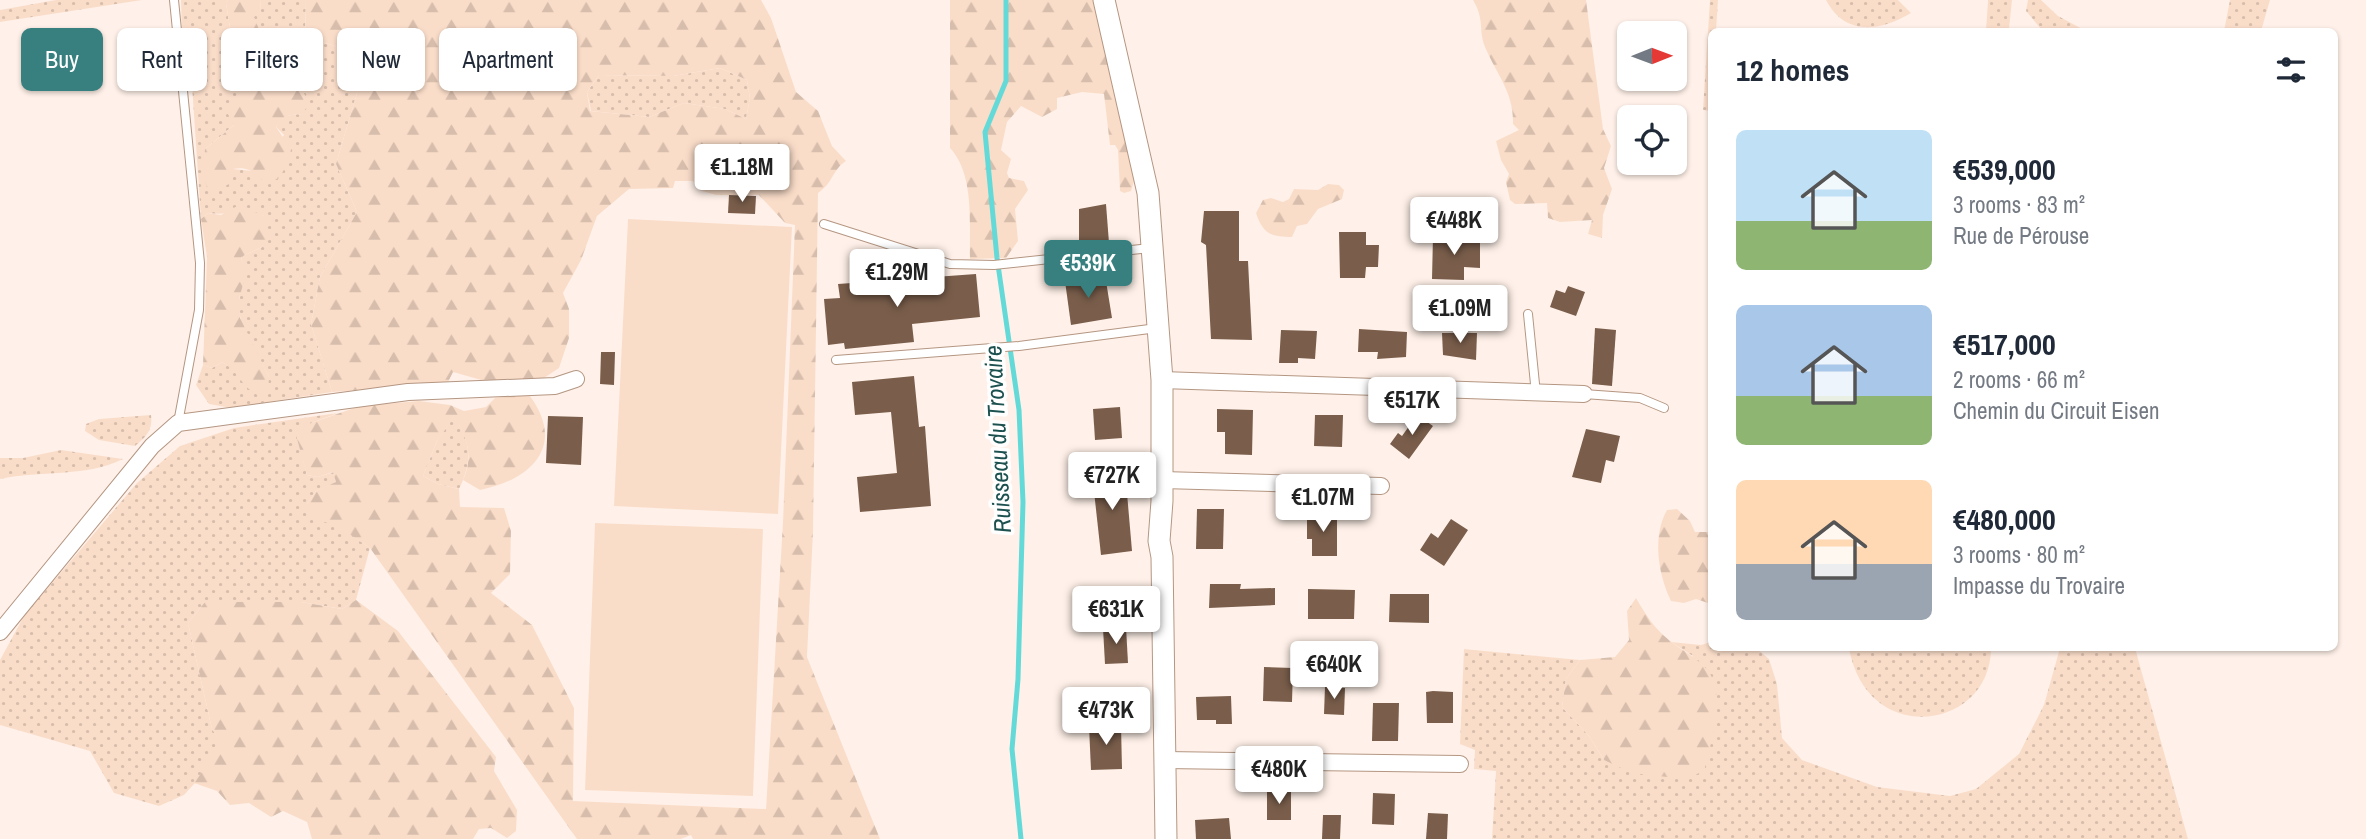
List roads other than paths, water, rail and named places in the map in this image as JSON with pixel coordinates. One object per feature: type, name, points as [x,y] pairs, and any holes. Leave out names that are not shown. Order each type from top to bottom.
[{"type":"street","points":[[1104,0],[1134,122],[1149,200],[1159,328],[1162,480],[1158,541],[1162,557],[1166,839]]},
{"type":"street","points":[[0,632],[152,446],[178,423],[408,392],[555,386],[576,379]]},
{"type":"street","points":[[1162,380],[1584,394]]},
{"type":"street","points":[[1162,480],[1381,486]]},
{"type":"street","points":[[1165,760],[1460,764]]},
{"type":"lane","points":[[174,0],[200,263],[199,310],[178,423]]},
{"type":"lane","points":[[824,224],[950,264],[999,265],[1153,248]]},
{"type":"lane","points":[[1528,314],[1536,394]]},
{"type":"lane","points":[[836,360],[1019,346],[1159,328]]},
{"type":"lane","points":[[1584,394],[1640,398],[1664,408]]},
{"type":"waterway","name":"Ruisseau du Trovaire","points":[[1006,0],[1006,81],[985,132],[997,258],[1019,410],[1023,502],[1018,679],[1012,749],[1021,839]]}]
